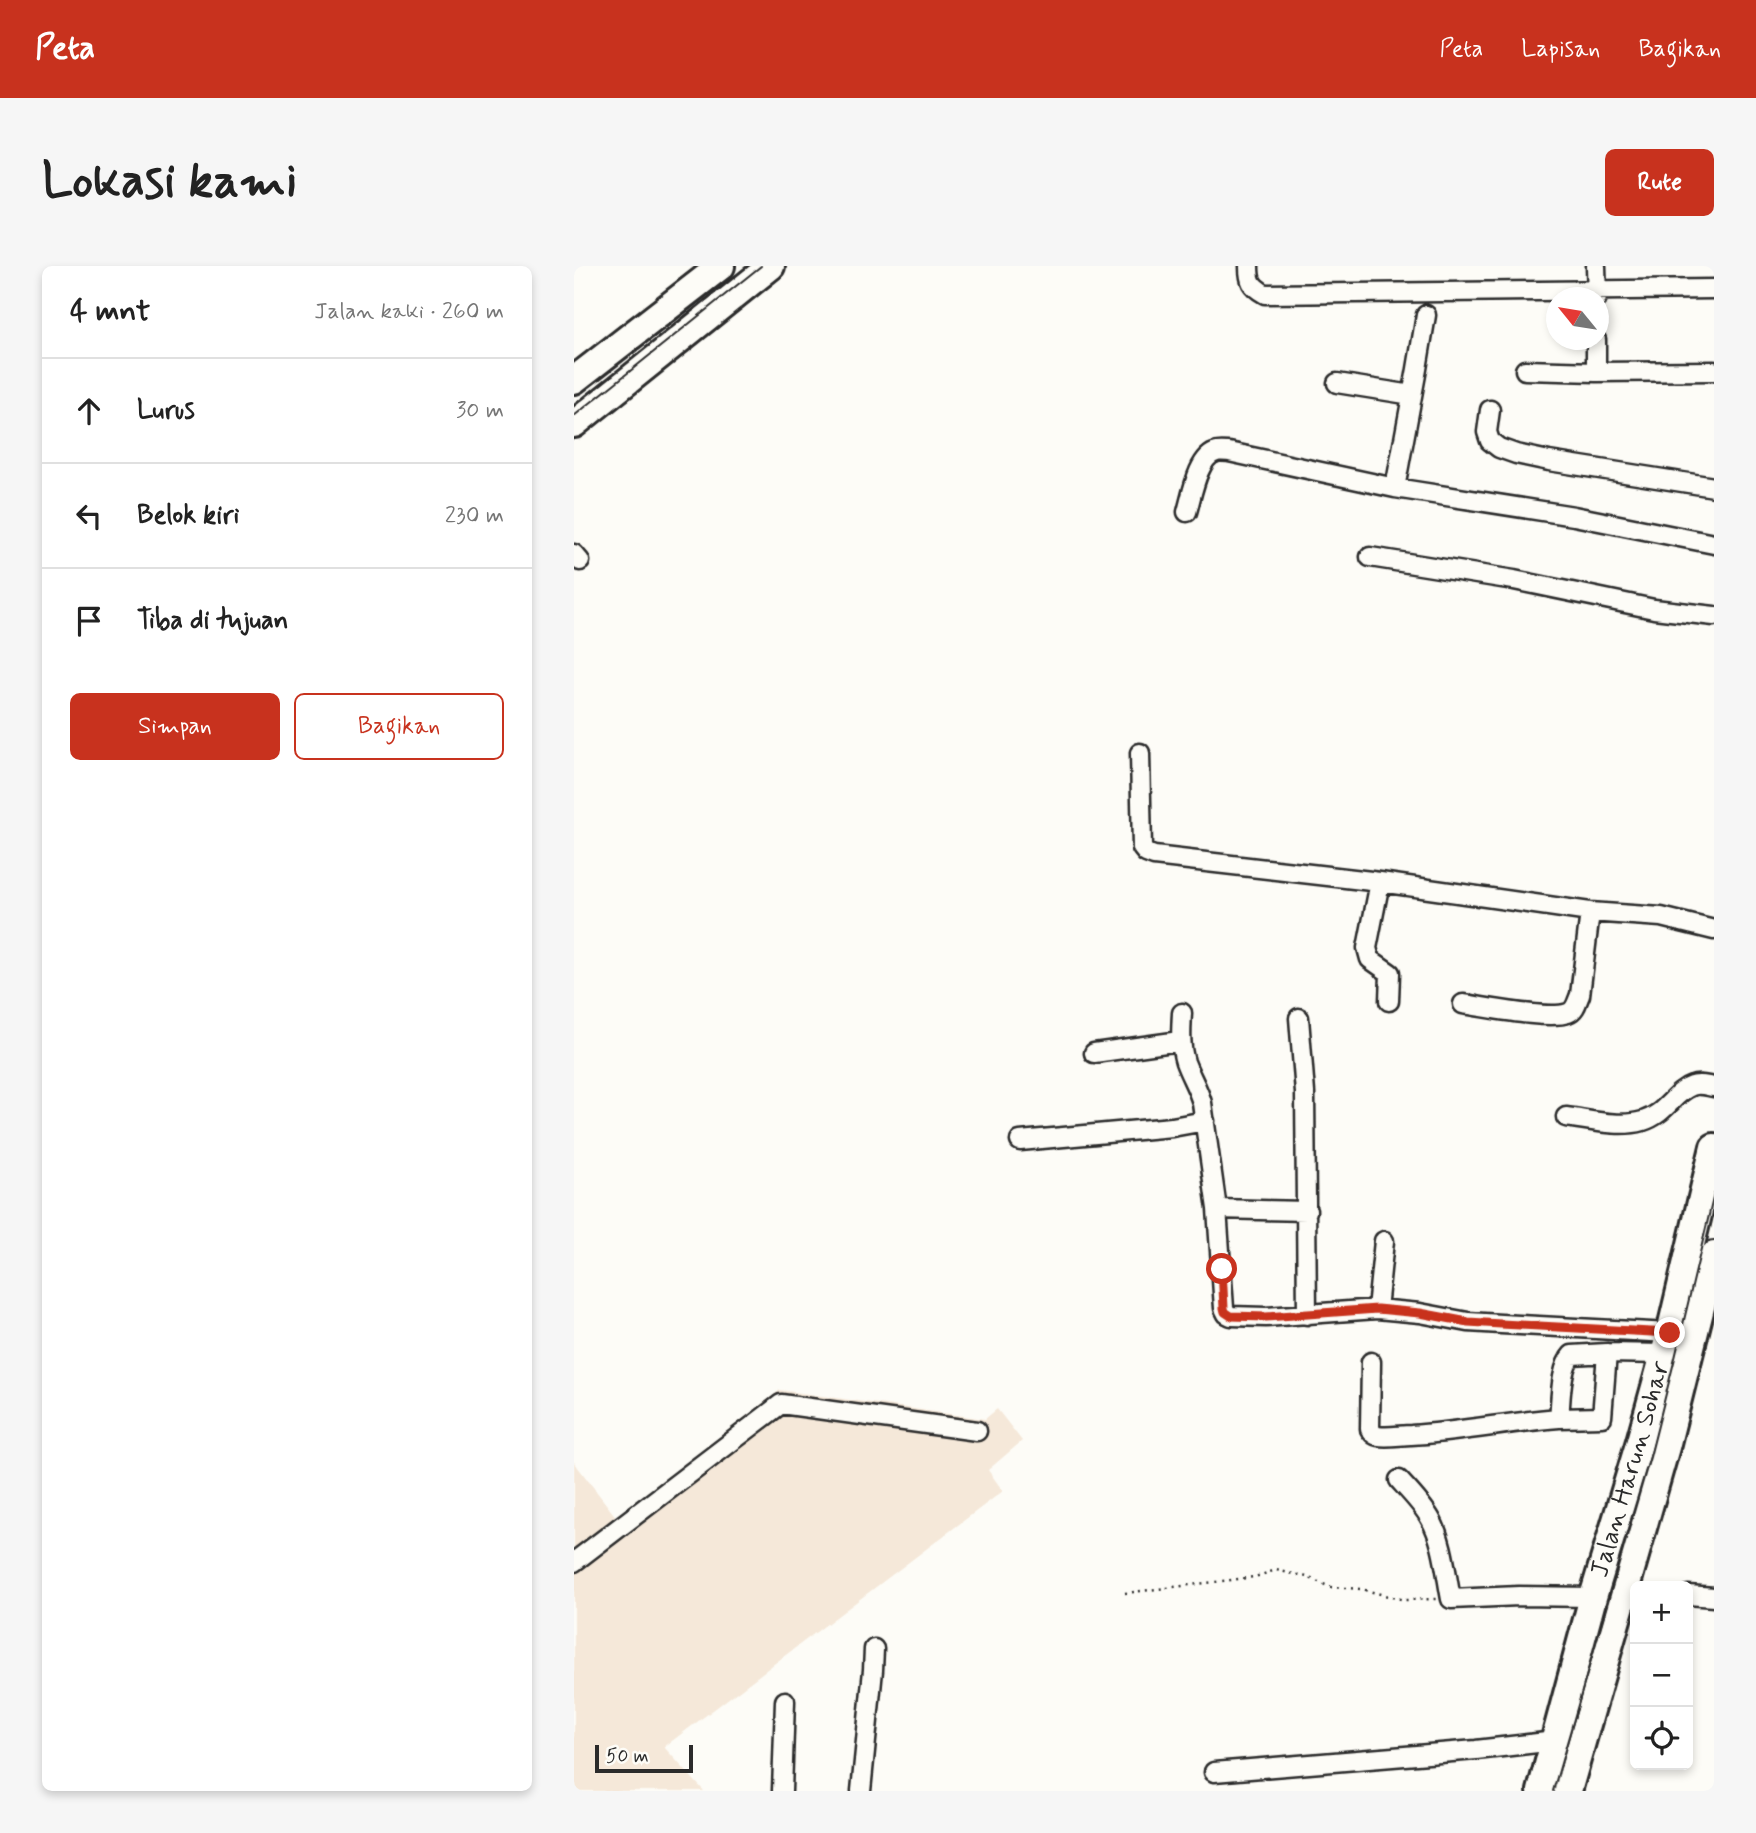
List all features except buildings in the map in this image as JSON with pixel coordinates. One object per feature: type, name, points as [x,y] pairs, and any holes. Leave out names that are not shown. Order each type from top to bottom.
[{"type":"highway","points":[[574,380],[720,266]]},
{"type":"highway","points":[[574,424],[771,266]]},
{"type":"highway","name":"Jalan Harun Sohar","points":[[1541,1791],[1593,1597],[1667,1344],[1714,1147]]},
{"type":"highway","name":"Jalan Harun Sohar","points":[[1632,1581],[1714,1255]]},
{"type":"highway","name":"Jalan Harun Sohar","points":[[1568,1791],[1630,1591]]},
{"type":"street","points":[[1249,266],[1249,279],[1255,289],[1265,294],[1546,294]]},
{"type":"street","points":[[1596,266],[1597,287]]},
{"type":"street","points":[[1609,293],[1714,289]]},
{"type":"street","points":[[1395,488],[1426,315]]},
{"type":"street","points":[[1596,350],[1596,372]]},
{"type":"street","points":[[1525,370],[1714,370]]},
{"type":"street","points":[[1337,383],[1412,395]]},
{"type":"street","points":[[1490,410],[1487,432],[1490,440],[1499,448],[1516,454],[1714,487]]},
{"type":"street","points":[[1187,512],[1202,464],[1208,456],[1218,451],[1395,488],[1574,516],[1714,544]]},
{"type":"street","points":[[1370,557],[1514,580],[1654,609],[1714,616]]},
{"type":"street","points":[[1140,753],[1142,845],[1146,853],[1154,856],[1380,882],[1590,912],[1661,918],[1714,930]]},
{"type":"street","points":[[1380,882],[1367,948],[1370,959],[1390,973],[1390,1001]]},
{"type":"street","points":[[1463,1004],[1544,1015],[1570,1012],[1580,995],[1590,912]]},
{"type":"street","points":[[1182,1013],[1180,1041],[1185,1064],[1198,1088],[1205,1121],[1217,1209],[1225,1312],[1231,1316],[1244,1317],[1377,1309],[1667,1344]]},
{"type":"street","points":[[1299,1018],[1305,1093],[1307,1315]]},
{"type":"street","points":[[1094,1053],[1180,1041]]},
{"type":"street","points":[[1566,1117],[1620,1124],[1637,1123],[1657,1115],[1692,1086],[1714,1087]]},
{"type":"street","points":[[1020,1141],[1172,1127],[1205,1121]]},
{"type":"street","points":[[1217,1209],[1307,1211]]},
{"type":"street","points":[[1377,1309],[1384,1241]]},
{"type":"street","points":[[1559,1418],[1568,1359],[1574,1355],[1667,1344]]},
{"type":"street","points":[[1371,1362],[1370,1429],[1377,1436],[1440,1433],[1519,1421],[1602,1417],[1607,1353]]},
{"type":"street","points":[[574,1562],[781,1404],[977,1431]]},
{"type":"street","points":[[1399,1480],[1420,1503],[1437,1531],[1451,1599],[1593,1597]]},
{"type":"street","points":[[1693,1595],[1714,1597]]},
{"type":"street","points":[[861,1791],[874,1649]]},
{"type":"street","points":[[782,1791],[785,1701]]},
{"type":"street","points":[[1214,1772],[1555,1741]]},
{"type":"path","points":[[1125,1593],[1255,1577],[1276,1570],[1307,1577],[1330,1587],[1361,1589],[1404,1600],[1451,1599]]},
{"type":"shaded area","points":[[780,1390],[985,1419],[997,1409],[1022,1441],[988,1470],[1003,1491],[664,1747],[704,1791],[574,1791],[574,1462],[616,1517]]},
{"type":"tram line","points":[[574,416],[761,266]]},
{"type":"tram line","points":[[1553,1791],[1650,1457],[1714,1194]]},
{"type":"route","points":[[1222,1269],[1225,1312],[1234,1316],[1307,1315],[1377,1309],[1420,1313],[1468,1322],[1670,1333]]}]
